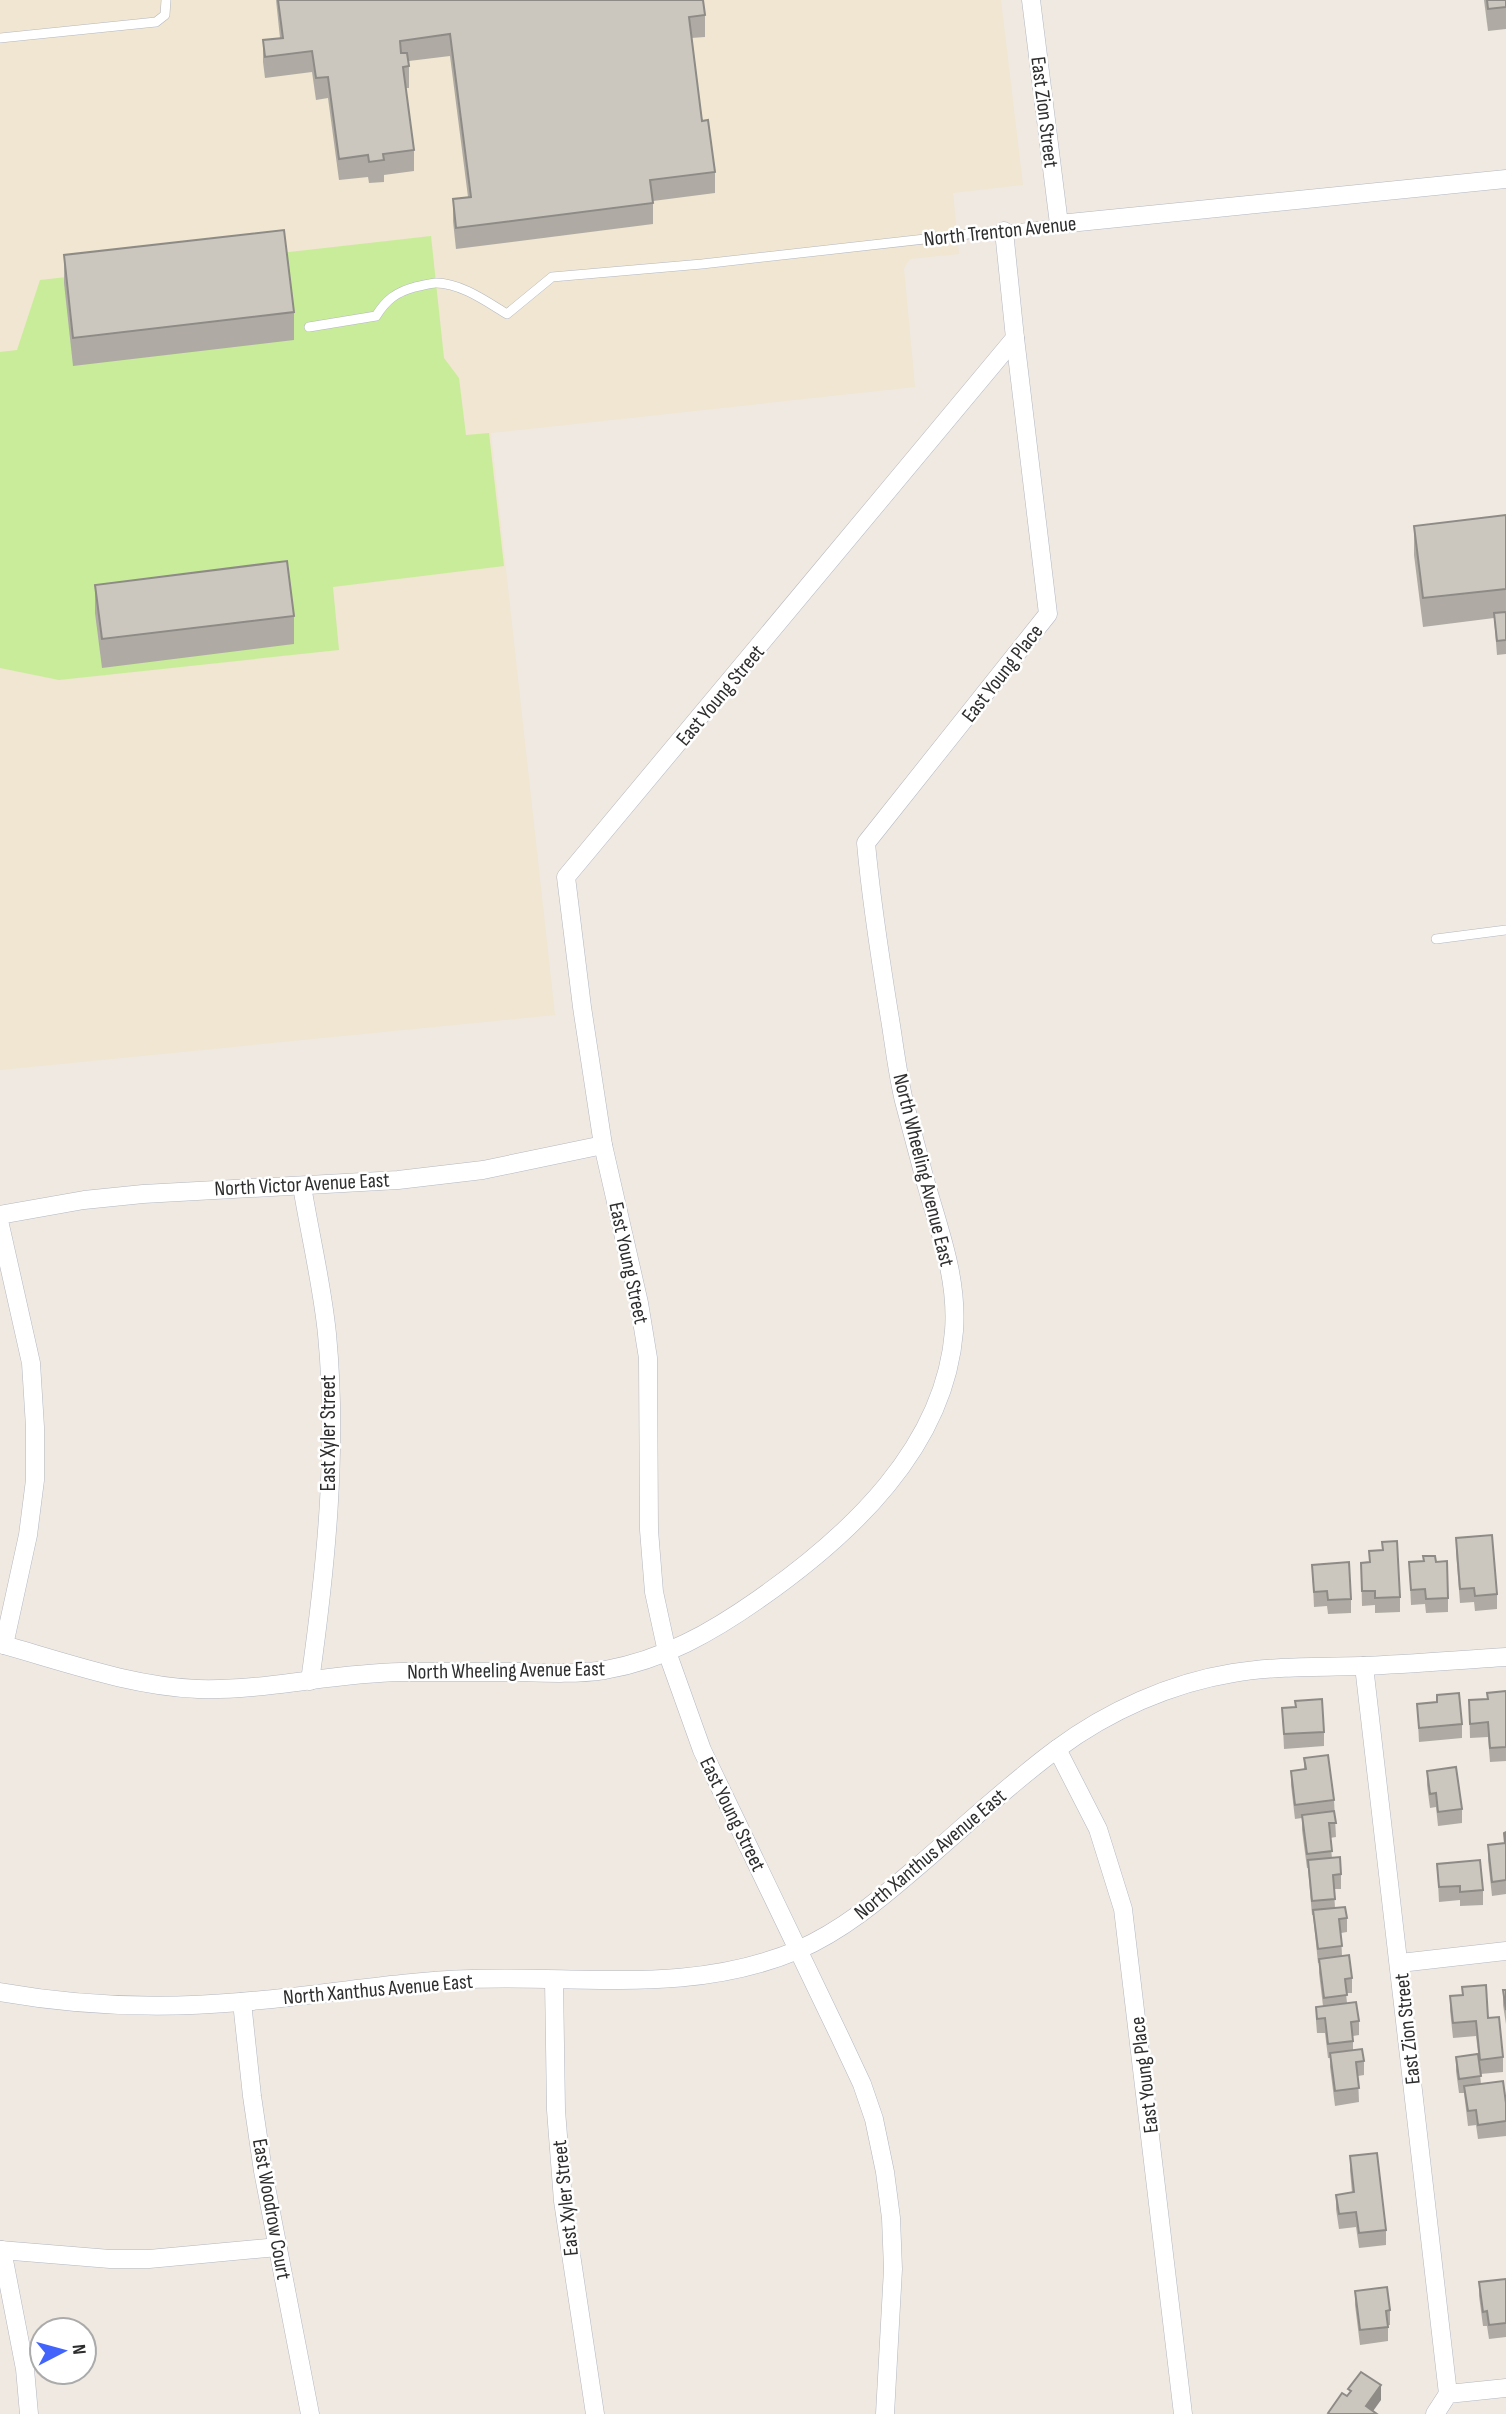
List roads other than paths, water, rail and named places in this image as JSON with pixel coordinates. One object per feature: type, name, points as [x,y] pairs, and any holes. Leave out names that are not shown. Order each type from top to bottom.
[{"type":"street","name":"East Zion Street","points":[[1031,0],[1059,224]]},
{"type":"street","name":"North Trenton Avenue","points":[[1059,224],[1506,179]]},
{"type":"street","points":[[1004,231],[1015,338]]},
{"type":"street","name":"East Young Place","points":[[883,976],[866,843],[1048,614],[1015,338]]},
{"type":"street","name":"East Young Street","points":[[885,2414],[892,2269],[891,2218],[874,2119],[862,2084],[702,1750],[667,1652],[654,1592],[649,1530],[648,1358],[639,1303],[603,1145],[566,877],[1015,338]]},
{"type":"street","name":"North Wheeling Avenue East","points":[[2,1644],[153,1685],[202,1689],[239,1688],[395,1672],[560,1673],[604,1670],[689,1643],[726,1622],[813,1559],[853,1524],[913,1448],[935,1406],[947,1370],[954,1331],[951,1274],[946,1247],[903,1096],[883,976]]},
{"type":"street","name":"North Victor Avenue East","points":[[0,1215],[84,1200],[143,1194],[213,1188],[398,1180],[483,1170],[603,1145]]},
{"type":"street","name":"East Xyler Street","points":[[302,1186],[327,1333],[331,1426],[329,1496],[320,1609],[310,1681]]},
{"type":"street","points":[[0,1225],[31,1363],[35,1427],[35,1480],[28,1535],[2,1644]]},
{"type":"street","name":"North Xanthus Avenue East","points":[[0,1992],[64,2002],[189,2006],[462,1979],[647,1981],[714,1974],[799,1950],[843,1925],[883,1897],[1057,1749],[1128,1706],[1180,1686],[1232,1673],[1297,1667],[1364,1666],[1506,1657]]},
{"type":"street","name":"East Zion Street","points":[[1364,1666],[1448,2393]]},
{"type":"street","name":"East Young Place","points":[[1057,1749],[1098,1829],[1123,1909],[1183,2414]]},
{"type":"street","points":[[1400,1963],[1506,1951]]},
{"type":"street","name":"East Xyler Street","points":[[554,1980],[556,2110],[562,2188],[595,2414]]},
{"type":"street","name":"East Woodrow Court","points":[[242,2002],[251,2096],[310,2414]]},
{"type":"street","points":[[29,2414],[25,2369],[1,2250],[110,2259],[149,2259],[278,2247]]},
{"type":"street","points":[[1436,2414],[1448,2393],[1506,2388]]},
{"type":"lane","points":[[0,38],[156,22],[165,15],[166,0]]},
{"type":"lane","name":"North Trenton Avenue","points":[[309,327],[376,316],[387,298],[410,288],[436,282],[470,293],[507,314],[552,277],[702,264],[1059,224]]},
{"type":"lane","points":[[1436,939],[1506,930]]}]
